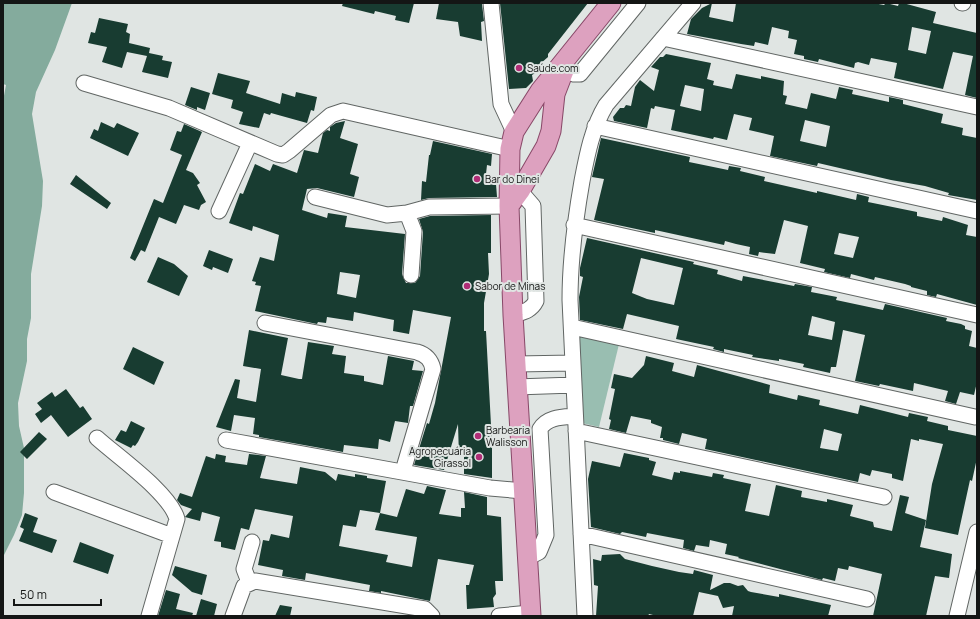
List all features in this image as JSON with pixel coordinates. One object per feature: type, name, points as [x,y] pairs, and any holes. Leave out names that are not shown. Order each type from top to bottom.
[{"type":"main road","points":[[530,615],[513,315],[515,198],[511,146],[527,110],[611,3]]},
{"type":"main road","points":[[515,198],[546,146],[551,131],[555,94],[566,62]]},
{"type":"main road","points":[[527,110],[540,112],[548,116],[551,121]]},
{"type":"main road","points":[[511,146],[523,166],[538,161]]},
{"type":"street","points":[[84,83],[169,108],[250,144],[283,155],[290,151],[331,114],[343,111],[511,146],[501,104],[490,3]]},
{"type":"street","points":[[566,62],[574,74],[580,74],[638,3]]},
{"type":"street","points":[[585,616],[575,416],[570,269],[574,225],[585,164],[595,126],[606,105],[693,3]]},
{"type":"street","points":[[662,38],[977,107]]},
{"type":"street","points":[[501,104],[527,110]]},
{"type":"street","points":[[595,126],[977,211]]},
{"type":"street","points":[[220,211],[250,144]]},
{"type":"street","points":[[315,197],[387,215],[407,213],[429,207],[515,198]]},
{"type":"street","points":[[407,213],[414,231],[411,275]]},
{"type":"street","points":[[574,225],[977,315]]},
{"type":"street","points":[[265,323],[417,352],[428,357],[433,369],[403,471]]},
{"type":"street","points":[[572,327],[975,416]]},
{"type":"street","points":[[516,364],[573,363]]},
{"type":"street","points":[[516,386],[574,385]]},
{"type":"street","points":[[527,558],[539,552],[546,535],[540,429],[544,424],[553,419],[575,416]]},
{"type":"street","points":[[576,431],[884,497]]},
{"type":"street","points":[[96,438],[170,502],[177,519],[149,616]]},
{"type":"street","points":[[226,440],[490,488],[523,491]]},
{"type":"street","points":[[54,492],[172,536]]},
{"type":"street","points":[[957,616],[977,532]]},
{"type":"street","points":[[581,534],[867,599]]},
{"type":"street","points":[[249,582],[244,569],[252,542]]},
{"type":"street","points":[[233,616],[244,586],[249,582],[259,581],[425,609],[432,616]]},
{"type":"street","points":[[499,616],[530,615]]},
{"type":"green space","points":[[3,3],[72,3],[55,50],[36,92],[32,114],[43,181],[42,206],[31,274],[31,318],[27,339],[27,361],[18,403],[19,426],[24,448],[24,493],[22,515],[3,557],[3,101],[6,85],[3,84]]},
{"type":"green space","points":[[579,336],[620,340],[599,427],[582,423]]},
{"type":"building","points":[[343,3],[414,3],[409,23],[395,20],[396,16],[375,11],[374,14],[342,6]]},
{"type":"building","points":[[439,3],[482,4],[484,21],[481,22],[482,41],[460,36],[458,22],[436,19]]},
{"type":"building","points":[[500,3],[588,3],[548,54],[548,57],[540,64],[540,70],[532,75],[533,81],[526,88],[509,89]]},
{"type":"building","points":[[712,3],[709,17],[733,22],[736,3],[873,3],[884,5],[886,3],[898,6],[899,3],[903,3],[936,12],[933,23],[977,33],[977,98],[965,95],[973,56],[953,52],[943,89],[894,78],[897,63],[871,58],[869,65],[858,62],[855,63],[854,68],[819,59],[818,62],[804,59],[804,56],[794,54],[797,40],[788,38],[789,31],[772,27],[768,45],[755,42],[754,46],[687,34],[691,19],[702,8]],"holes":[[[912,27],[931,31],[926,54],[908,50]]]},
{"type":"building","points":[[99,18],[128,24],[126,32],[130,34],[129,43],[150,48],[149,53],[163,56],[162,60],[172,62],[168,78],[142,72],[147,56],[127,52],[122,68],[102,62],[107,47],[88,43],[91,32],[95,33]]},
{"type":"building","points":[[666,54],[711,63],[707,79],[714,81],[713,85],[732,89],[736,74],[761,79],[761,76],[784,81],[783,95],[787,96],[785,104],[807,109],[811,93],[836,99],[839,87],[853,90],[852,94],[889,102],[889,97],[903,100],[903,104],[943,114],[941,123],[963,128],[962,135],[977,138],[977,200],[948,195],[949,193],[925,186],[891,180],[818,163],[817,166],[770,156],[774,136],[749,130],[752,118],[734,114],[727,140],[714,137],[713,139],[671,130],[675,110],[655,106],[654,109],[651,108],[647,128],[614,121],[613,117],[620,108],[624,108],[626,105],[631,106],[635,87],[640,80],[654,91],[659,70],[651,67],[660,57],[663,57]],"holes":[[[685,85],[704,89],[701,111],[680,106]],[[805,120],[830,126],[826,147],[800,141]]]},
{"type":"building","points":[[218,73],[250,81],[246,93],[280,104],[282,93],[295,97],[296,92],[317,97],[314,111],[311,110],[307,123],[271,113],[270,115],[264,113],[259,128],[239,124],[243,112],[231,108],[233,100],[212,94]]},
{"type":"building","points":[[191,87],[210,93],[205,110],[197,107],[197,110],[185,105]]},
{"type":"building","points":[[345,121],[340,138],[358,144],[350,174],[359,177],[354,197],[317,188],[307,189],[302,210],[327,218],[328,213],[347,216],[345,227],[405,234],[402,274],[406,283],[415,283],[420,276],[423,232],[419,219],[430,216],[491,215],[491,253],[488,253],[489,274],[484,303],[484,331],[486,331],[492,444],[492,478],[464,474],[464,445],[459,457],[458,424],[444,470],[414,465],[435,403],[451,317],[413,310],[409,334],[393,331],[394,320],[354,312],[353,321],[327,317],[326,323],[318,322],[317,324],[255,311],[261,286],[255,285],[256,282],[252,281],[260,257],[274,261],[279,235],[253,226],[252,231],[229,223],[240,193],[243,194],[255,164],[270,171],[273,164],[297,173],[304,150],[318,153],[323,133],[327,130],[330,131],[330,127],[336,123]],"holes":[[[340,272],[360,275],[356,298],[337,294]]]},
{"type":"building","points":[[101,122],[114,128],[117,123],[139,133],[128,156],[90,138],[94,129],[98,131]]},
{"type":"building","points":[[184,124],[202,132],[186,170],[193,173],[200,183],[197,185],[206,202],[201,205],[199,210],[184,205],[176,224],[159,217],[145,252],[141,250],[135,261],[130,258],[154,199],[163,203],[182,155],[170,150],[177,131],[181,132]]},
{"type":"building","points":[[601,138],[690,157],[689,162],[728,170],[729,166],[741,168],[740,171],[765,177],[764,181],[817,193],[817,191],[856,200],[857,194],[869,197],[868,202],[917,212],[917,216],[942,221],[943,217],[968,225],[966,235],[977,237],[977,305],[937,294],[936,297],[927,295],[927,291],[905,284],[875,277],[874,280],[851,274],[850,278],[824,272],[825,269],[800,263],[808,226],[784,220],[775,254],[759,252],[758,256],[749,254],[750,247],[725,241],[724,245],[655,230],[655,233],[594,220],[604,179],[592,177]],"holes":[[[839,233],[859,237],[853,258],[834,254]]]},
{"type":"building","points":[[433,141],[492,154],[491,166],[487,165],[485,183],[496,184],[497,197],[429,198],[421,200],[422,181],[426,182],[429,155]]},
{"type":"building","points":[[76,175],[111,203],[107,209],[70,184]]},
{"type":"building","points":[[587,238],[694,262],[693,264],[718,270],[717,274],[742,281],[743,276],[794,286],[795,284],[812,287],[811,292],[837,297],[836,300],[883,310],[885,304],[947,318],[946,321],[961,324],[965,326],[965,329],[972,331],[969,346],[977,348],[977,382],[974,395],[960,392],[956,404],[945,401],[948,391],[914,383],[913,391],[880,384],[879,386],[855,381],[865,335],[843,330],[836,367],[831,367],[830,373],[803,367],[804,364],[779,359],[779,361],[752,357],[753,355],[724,349],[724,352],[713,349],[714,347],[676,339],[679,326],[627,314],[623,329],[580,320],[579,297],[583,277],[580,276],[580,268]],"holes":[[[641,258],[683,268],[674,305],[647,299],[632,293]],[[812,316],[835,322],[832,340],[808,335]]]},
{"type":"building","points":[[209,250],[233,259],[228,273],[213,267],[212,270],[203,266]]},
{"type":"building","points":[[158,257],[174,264],[188,276],[179,296],[147,282]]},
{"type":"building","points":[[249,330],[288,338],[281,375],[299,379],[302,379],[308,342],[334,346],[332,354],[346,356],[344,373],[364,376],[364,381],[383,385],[388,356],[414,361],[412,370],[423,371],[413,406],[410,406],[408,423],[395,421],[390,442],[379,439],[378,449],[344,445],[343,452],[259,437],[259,435],[253,434],[255,418],[234,415],[231,431],[216,427],[235,379],[240,380],[237,398],[256,402],[261,369],[243,366]]},
{"type":"building","points":[[133,347],[164,362],[154,385],[123,369]]},
{"type":"building","points":[[646,356],[674,363],[672,371],[694,377],[697,365],[770,385],[769,393],[797,400],[798,395],[820,400],[819,405],[858,414],[860,405],[908,417],[909,413],[928,417],[927,421],[948,426],[948,430],[977,436],[977,458],[972,481],[970,480],[958,535],[925,528],[932,484],[943,444],[919,439],[919,441],[911,439],[903,481],[892,478],[892,474],[872,470],[870,476],[860,473],[858,482],[705,449],[707,439],[682,433],[679,444],[663,440],[663,438],[660,438],[662,427],[651,423],[651,420],[631,416],[626,433],[609,429],[611,420],[609,419],[615,389],[611,388],[614,374],[632,378],[644,365]],"holes":[[[824,429],[842,434],[838,451],[820,448]]]},
{"type":"building","points":[[66,389],[80,408],[83,406],[92,419],[68,437],[51,415],[41,423],[35,414],[42,409],[37,403],[52,392],[55,397]]},
{"type":"building","points":[[131,421],[145,428],[138,442],[131,448],[115,440],[121,430],[126,432]]},
{"type":"building","points":[[39,432],[47,439],[27,459],[20,452]]},
{"type":"building","points":[[624,453],[649,458],[649,460],[656,462],[652,475],[672,480],[674,472],[680,473],[680,471],[712,477],[713,473],[724,475],[723,478],[751,484],[745,511],[769,516],[776,485],[802,491],[801,497],[827,502],[827,499],[853,505],[850,516],[873,522],[874,527],[892,531],[900,495],[909,497],[905,513],[926,520],[920,547],[952,554],[949,578],[935,576],[926,616],[873,616],[882,574],[849,566],[848,570],[838,568],[835,581],[823,578],[822,580],[725,554],[727,544],[710,540],[709,547],[696,545],[694,551],[683,548],[684,540],[647,533],[646,537],[622,532],[620,534],[591,527],[588,479],[592,461],[620,467]]},
{"type":"building","points":[[216,454],[226,456],[225,462],[247,465],[249,454],[266,456],[260,478],[297,484],[300,467],[325,472],[336,481],[338,474],[355,477],[355,474],[367,476],[367,478],[386,481],[380,513],[397,517],[406,489],[424,494],[427,486],[446,490],[439,514],[461,517],[461,508],[465,508],[464,492],[487,497],[487,515],[501,517],[503,581],[495,581],[496,594],[493,598],[494,607],[467,609],[466,585],[469,585],[474,565],[438,559],[430,601],[381,591],[381,593],[369,591],[370,585],[306,573],[305,580],[282,576],[283,570],[258,565],[263,540],[269,541],[271,534],[289,538],[293,516],[255,509],[249,530],[241,528],[235,550],[221,547],[221,542],[214,541],[220,517],[202,512],[200,521],[185,517],[192,509],[181,505],[177,500],[180,493],[192,497],[206,456],[215,459]],"holes":[[[360,510],[380,513],[375,530],[417,537],[412,567],[386,562],[388,555],[339,546],[343,525],[356,527]]]},
{"type":"building","points":[[25,513],[38,518],[33,532],[57,540],[52,553],[19,541],[24,529],[20,527]]},
{"type":"building","points":[[80,542],[114,555],[108,574],[73,562]]},
{"type":"building","points":[[620,554],[625,559],[652,566],[693,574],[694,570],[713,575],[710,590],[724,583],[730,583],[738,586],[743,585],[748,591],[751,592],[779,597],[779,594],[831,605],[828,616],[732,616],[734,606],[723,608],[718,596],[699,592],[693,616],[657,616],[649,614],[648,616],[596,616],[598,586],[594,585],[593,559],[601,561],[602,555]]},
{"type":"building","points":[[175,566],[207,575],[202,595],[192,592],[172,575]]},
{"type":"building","points":[[166,590],[180,594],[176,609],[193,613],[192,616],[158,616]]},
{"type":"building","points":[[201,599],[217,604],[214,616],[196,616]]},
{"type":"building","points":[[280,605],[292,607],[290,616],[275,616]]},
{"type":"place","name":"Saúde.com","points":[[519,68]]},
{"type":"place","name":"Bar do Dinei","points":[[477,179]]},
{"type":"place","name":"Sabor de Minas","points":[[467,286]]},
{"type":"place","name":"Barbearia Walisson","points":[[478,436]]},
{"type":"place","name":"Agropecuária Girassol","points":[[479,457]]}]
